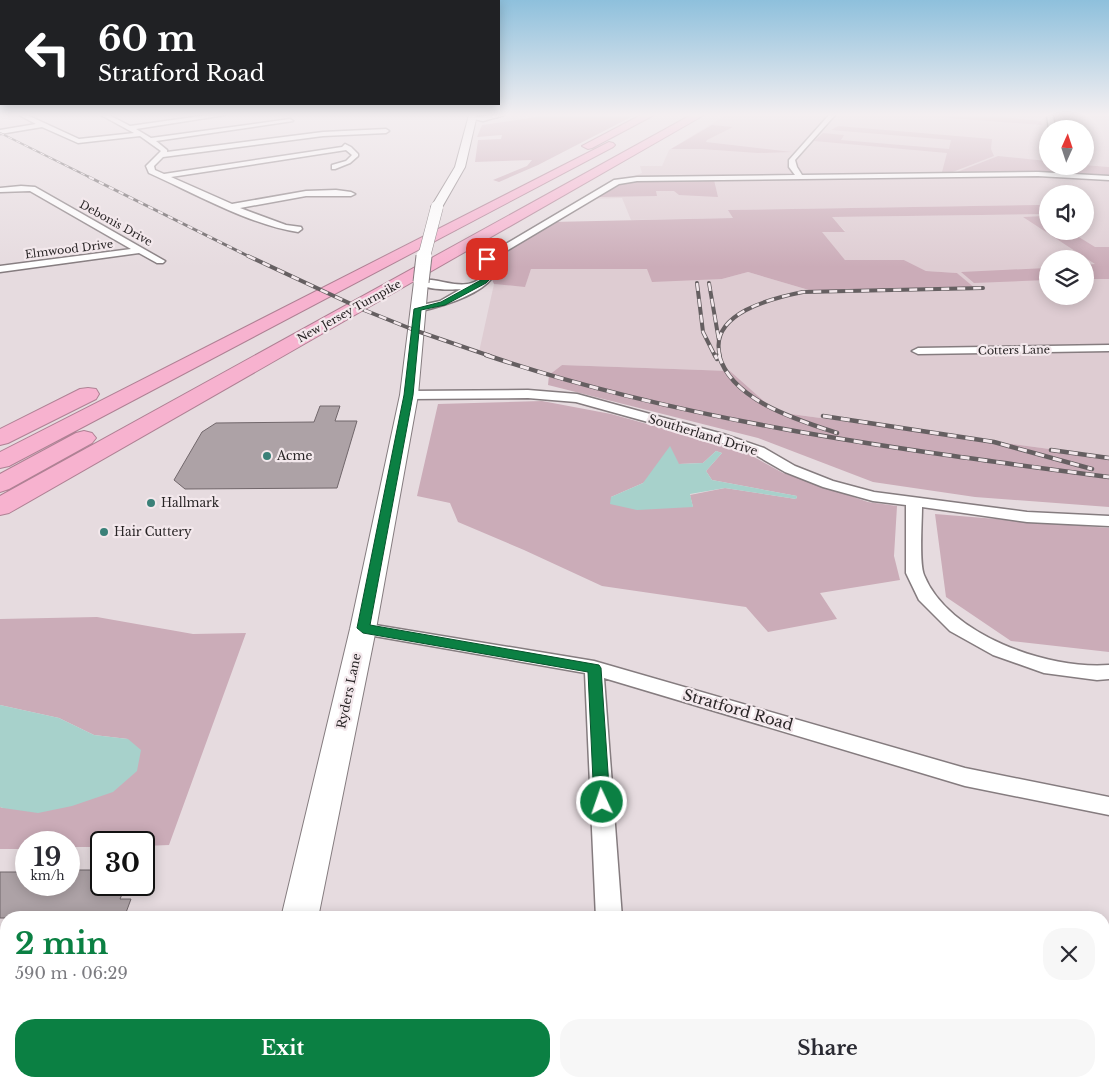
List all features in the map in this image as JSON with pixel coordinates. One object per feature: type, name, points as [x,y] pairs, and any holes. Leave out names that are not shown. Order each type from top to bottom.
[{"type":"highway","points":[[240,318],[547,166]]},
{"type":"highway","points":[[0,461],[568,166]]},
{"type":"highway","name":"New Jersey Turnpike","points":[[176,389],[589,166]]},
{"type":"highway","name":"New Jersey Turnpike","points":[[0,507],[609,166]]},
{"type":"highway","points":[[0,438],[100,388]]},
{"type":"highway","points":[[0,484],[97,431]]},
{"type":"main road","name":"Ryders Lane","points":[[301,911],[363,628],[409,395],[420,282],[425,251],[437,207],[460,166]]},
{"type":"street","points":[[150,166],[152,171],[231,207],[284,227],[298,229]]},
{"type":"street","points":[[163,176],[231,166]]},
{"type":"street","points":[[793,166],[800,177]]},
{"type":"street","points":[[418,309],[443,303],[487,278],[484,269],[487,259],[616,182],[637,179],[1038,174],[1109,178]]},
{"type":"street","name":"Debonis Drive","points":[[0,190],[21,188],[34,190],[160,261]]},
{"type":"street","points":[[231,207],[284,196],[351,194]]},
{"type":"street","name":"Elmwood Drive","points":[[0,268],[141,250]]},
{"type":"street","points":[[0,268],[2,257]]},
{"type":"street","points":[[420,282],[449,287],[473,286]]},
{"type":"street","name":"Cotters Lane","points":[[918,351],[1109,348]]},
{"type":"street","name":"Southerland Drive","points":[[409,395],[528,394],[577,398],[735,442],[759,451],[790,469],[828,484],[873,496],[1027,517],[1109,521]]},
{"type":"street","points":[[914,502],[914,573],[925,596],[956,627],[1000,650],[1051,668],[1097,673],[1109,672]]},
{"type":"street","name":"Stratford Road","points":[[363,628],[594,668],[965,777],[1109,806]]},
{"type":"street","points":[[594,668],[608,911]]},
{"type":"shaded area","points":[[527,166],[536,166],[499,182],[493,180]]},
{"type":"shaded area","points":[[640,166],[1039,166],[1039,175],[1089,175],[1109,179],[1109,457],[776,412],[730,371],[562,365],[549,375],[479,352],[494,284],[525,286],[531,269],[647,269],[722,279],[748,272],[819,293],[975,289],[957,273],[926,271],[904,260],[845,260],[821,232],[845,231],[831,217],[1039,214],[1039,240],[1094,240],[1094,185],[1039,185],[1039,205],[729,210],[734,218],[631,220],[622,198],[590,199],[614,184],[642,173]]},
{"type":"shaded area","points":[[944,166],[969,166],[950,173],[942,172]]},
{"type":"shaded area","points":[[973,166],[1039,166],[1039,175],[1094,175],[1094,166],[1109,167],[1109,179],[1089,176],[947,176]]},
{"type":"shaded area","points":[[643,180],[714,180],[718,197],[679,195],[674,191],[656,191],[657,196],[596,197],[619,183]]},
{"type":"shaded area","points":[[1039,205],[1039,214],[832,217],[845,232],[822,232],[845,260],[904,260],[926,271],[957,273],[976,289],[819,293],[748,272],[722,279],[652,282],[647,269],[531,269],[525,287],[494,284],[484,262],[551,222],[733,218],[728,210]]},
{"type":"shaded area","points":[[1039,216],[1039,227],[1023,217]]},
{"type":"shaded area","points":[[1058,240],[1084,240],[1095,247],[1109,247],[1109,279],[1094,279],[1094,250],[1074,250]]},
{"type":"shaded area","points":[[1039,268],[1039,280],[974,283],[961,272]]},
{"type":"shaded area","points":[[562,365],[730,371],[776,412],[1109,457],[1109,507],[975,497],[873,482],[758,438],[548,385],[549,375]]},
{"type":"shaded area","points":[[542,401],[611,414],[741,450],[783,473],[868,502],[897,506],[894,556],[900,580],[820,593],[837,619],[768,632],[746,607],[602,586],[458,522],[450,503],[417,496],[438,404]],"holes":[[[716,451],[722,453],[706,471],[712,480],[797,496],[796,499],[725,488],[690,495],[693,507],[611,497],[679,464],[703,463]]]},
{"type":"shaded area","points":[[670,446],[679,464],[703,463],[716,451],[722,453],[706,471],[712,480],[797,496],[796,499],[725,488],[690,494],[693,507],[637,510],[610,504],[611,497],[643,483]]},
{"type":"shaded area","points":[[935,514],[1109,528],[1109,652],[1011,641],[946,597]]},
{"type":"shaded area","points":[[97,617],[193,634],[246,633],[169,845],[155,846],[155,831],[90,831],[90,847],[80,847],[80,831],[15,831],[15,849],[0,849],[0,807],[3,808],[128,739],[94,735],[59,718],[0,705],[0,619]]},
{"type":"shaded area","points":[[0,705],[59,718],[94,735],[128,739],[141,750],[137,771],[113,792],[72,806],[38,813],[0,807]]},
{"type":"building","name":"Acme","points":[[320,406],[340,406],[335,421],[357,421],[337,488],[185,489],[174,480],[202,432],[216,423],[314,422]]},
{"type":"building","points":[[80,870],[90,870],[90,896],[121,896],[120,899],[131,899],[127,911],[0,911],[0,872],[15,872],[15,896],[80,896]]},
{"type":"railway","points":[[66,166],[91,178]]},
{"type":"railway","points":[[89,177],[250,257]]},
{"type":"railway","points":[[248,256],[364,310],[414,330],[490,356]]},
{"type":"railway","points":[[697,283],[703,332],[715,356]]},
{"type":"railway","points":[[709,283],[719,341]]},
{"type":"railway","points":[[719,341],[724,329],[733,318],[746,310],[776,298],[803,292],[983,288]]},
{"type":"railway","points":[[719,341],[720,356]]},
{"type":"railway","points":[[486,355],[638,399],[716,416],[874,444],[1109,477]]},
{"type":"railway","points":[[715,355],[717,359]]},
{"type":"railway","points":[[719,355],[726,371],[751,396],[803,422],[837,433]]},
{"type":"railway","points":[[823,416],[994,442],[1092,469]]},
{"type":"railway","points":[[1051,450],[1109,458]]},
{"type":"place","name":"Acme","points":[[267,456]]},
{"type":"place","name":"Hallmark","points":[[151,503]]},
{"type":"place","name":"Hair Cuttery","points":[[104,532]]},
{"type":"route","points":[[487,259],[484,269],[487,278],[483,282],[453,299],[418,309],[409,395],[363,628],[594,668],[602,802]]}]
